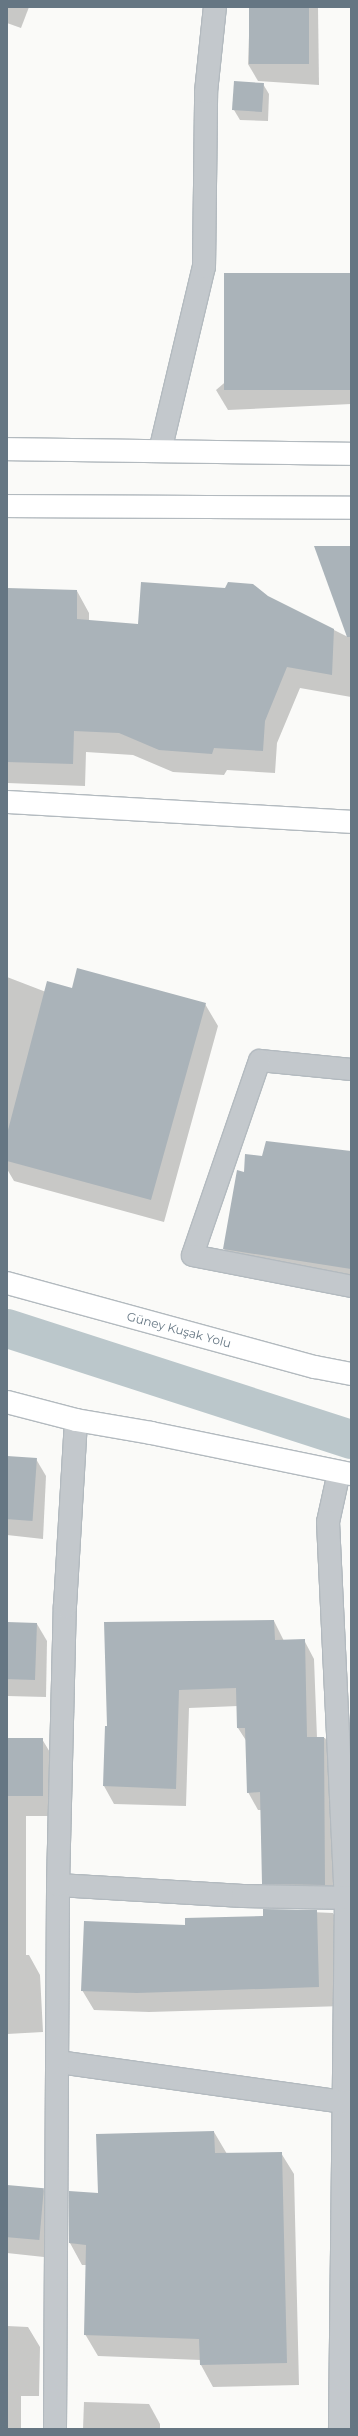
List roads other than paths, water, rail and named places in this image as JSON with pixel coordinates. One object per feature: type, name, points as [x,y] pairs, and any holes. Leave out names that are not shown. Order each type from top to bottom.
[{"type":"main road","points":[[7,448],[351,454]]},
{"type":"main road","points":[[7,506],[351,508]]},
{"type":"main road","points":[[7,802],[351,822]]},
{"type":"main road","name":"Güney Kuşak Yolu","points":[[7,1283],[315,1367],[351,1374]]},
{"type":"main road","points":[[7,1402],[76,1420],[151,1433],[345,1473]]},
{"type":"street","points":[[160,451],[204,267],[206,92],[215,7]]},
{"type":"street","points":[[55,2429],[58,1885],[65,1606],[76,1420]]},
{"type":"street","points":[[340,2429],[347,2102],[349,1898],[328,1522],[345,1473]]},
{"type":"street","points":[[58,1885],[243,1896],[349,1898]]},
{"type":"street","points":[[58,2062],[347,2102]]},
{"type":"lane","points":[[351,1070],[259,1060],[192,1255],[351,1286]]},
{"type":"waterway","points":[[7,1328],[351,1439]]}]
